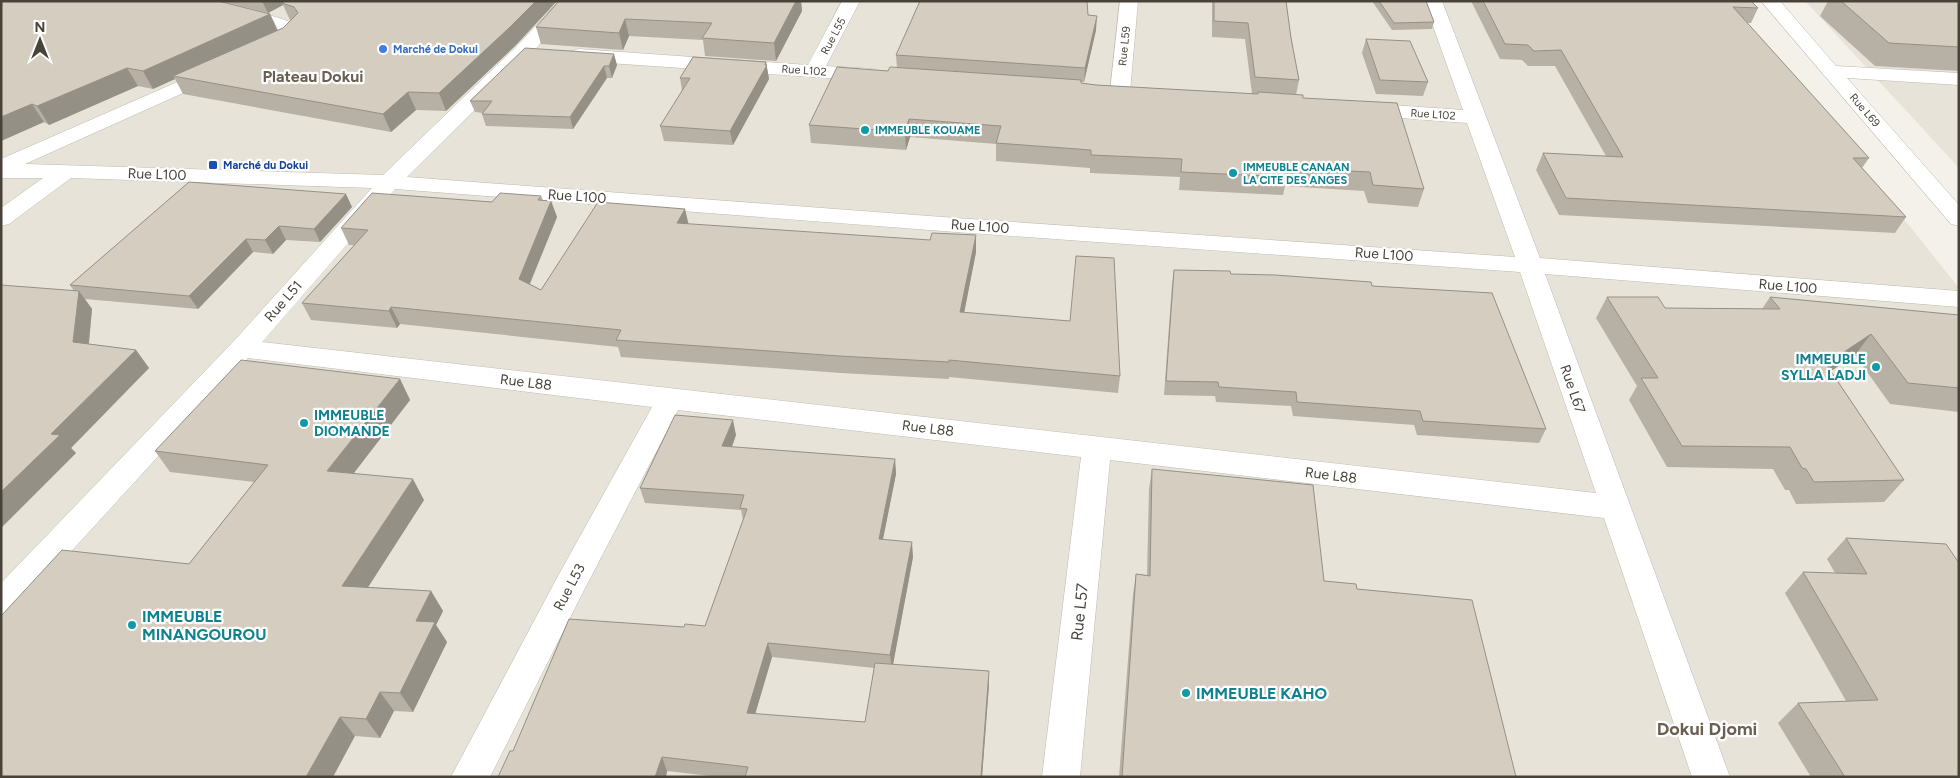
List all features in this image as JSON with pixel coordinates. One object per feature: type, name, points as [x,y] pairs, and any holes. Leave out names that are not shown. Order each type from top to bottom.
[{"type":"street","points":[[188,1],[279,17],[295,30],[283,40],[256,53]]},
{"type":"street","name":"Rue L51","points":[[1,606],[242,348],[389,182],[542,52],[570,1]]},
{"type":"street","name":"Rue L55","points":[[814,71],[851,1]]},
{"type":"street","name":"Rue L59","points":[[1120,92],[1128,1]]},
{"type":"street","name":"Rue L67","points":[[1433,1],[1530,265],[1711,777]]},
{"type":"street","name":"Rue L69","points":[[1770,1],[1959,219]]},
{"type":"street","name":"Rue L102","points":[[542,52],[893,76]]},
{"type":"street","points":[[1,167],[228,65]]},
{"type":"street","points":[[1832,72],[1959,79]]},
{"type":"street","points":[[1100,90],[1139,93]]},
{"type":"street","name":"Rue L102","points":[[1346,108],[1475,117]]},
{"type":"street","name":"Rue L100","points":[[1,171],[66,171],[389,182],[1530,265],[1959,299]]},
{"type":"street","points":[[1,219],[66,171]]},
{"type":"street","name":"Rue L88","points":[[242,348],[1614,507]]},
{"type":"street","name":"Rue L53","points":[[470,777],[670,399]]},
{"type":"street","name":"Rue L57","points":[[1061,777],[1097,448]]},
{"type":"shaded area","points":[[1,1],[1730,1],[1959,288],[1959,777],[1,777]]},
{"type":"shaded area","points":[[1805,1],[1959,1],[1959,168]]},
{"type":"building","points":[[1,1],[218,1],[270,14],[143,71],[127,68],[37,106],[32,104],[1,117]]},
{"type":"building","name":"Marché de Dokui","points":[[285,1],[536,1],[439,93],[408,92],[383,114],[173,76],[283,28],[298,13],[294,7],[282,3]]},
{"type":"building","points":[[559,1],[796,1],[774,43],[702,38],[712,23],[625,19],[619,33],[536,27]]},
{"type":"building","points":[[920,1],[1087,1],[1088,15],[1097,16],[1085,68],[896,55]]},
{"type":"building","points":[[1214,1],[1286,1],[1299,80],[1255,77],[1248,23],[1214,21]]},
{"type":"building","points":[[1379,1],[1426,1],[1434,22],[1394,23]]},
{"type":"building","points":[[1483,1],[1751,1],[1758,8],[1733,7],[1869,158],[1853,158],[1906,217],[1566,198],[1543,153],[1623,157],[1561,50],[1534,51],[1528,45],[1505,44]]},
{"type":"building","points":[[1841,1],[1959,1],[1959,47],[1889,43]]},
{"type":"building","points":[[1366,39],[1410,41],[1428,82],[1380,80]]},
{"type":"building","points":[[525,48],[614,54],[609,66],[604,66],[570,117],[482,114],[492,101],[470,101]]},
{"type":"building","points":[[693,57],[766,62],[765,65],[767,65],[730,131],[660,126],[690,78],[680,78]]},
{"type":"building","points":[[837,67],[888,71],[890,67],[1081,80],[1081,83],[1096,85],[1258,94],[1258,92],[1303,95],[1303,98],[1397,103],[1424,189],[1373,185],[1370,172],[1288,168],[1287,177],[1181,172],[1182,159],[1091,155],[1091,150],[996,143],[1001,126],[909,119],[905,132],[809,125]]},
{"type":"building","points":[[189,182],[346,194],[314,229],[279,226],[265,240],[246,239],[189,296],[70,285]]},
{"type":"building","points":[[372,193],[492,202],[500,193],[541,196],[538,200],[551,201],[519,279],[541,290],[598,202],[685,209],[677,223],[930,240],[932,233],[976,235],[960,312],[1070,321],[1076,256],[1114,258],[1120,376],[949,360],[949,362],[839,356],[616,340],[621,330],[391,307],[389,311],[302,303],[368,230],[341,228]]},
{"type":"building","points":[[1174,270],[1230,271],[1231,274],[1275,275],[1371,282],[1372,286],[1492,293],[1546,429],[1423,421],[1420,411],[1297,402],[1296,392],[1219,387],[1218,382],[1166,381]]},
{"type":"building","points":[[1,285],[79,291],[73,342],[136,350],[51,434],[60,435],[1,492]]},
{"type":"building","points":[[1607,297],[1658,297],[1665,308],[1780,309],[1770,297],[1959,315],[1959,388],[1908,383],[1871,334],[1826,364],[1904,480],[1814,482],[1806,469],[1802,468],[1790,447],[1682,446],[1641,378],[1658,378]]},
{"type":"building","points":[[241,360],[400,379],[327,471],[413,479],[342,586],[431,591],[416,621],[435,622],[400,693],[380,692],[366,719],[340,717],[306,777],[1,777],[1,616],[62,550],[189,564],[268,465],[155,451]]},
{"type":"building","points":[[675,415],[733,420],[722,446],[895,459],[879,539],[912,542],[890,655],[768,643],[747,713],[865,722],[875,663],[989,671],[981,777],[745,777],[748,767],[662,757],[655,777],[498,777],[510,751],[513,751],[569,619],[684,627],[685,624],[705,626],[747,509],[740,508],[744,495],[640,488]]},
{"type":"building","points":[[1152,469],[1313,485],[1324,581],[1356,584],[1357,589],[1472,600],[1516,777],[1122,777],[1136,574],[1150,576]]},
{"type":"building","points":[[1846,538],[1946,544],[1959,563],[1959,777],[1845,777],[1798,703],[1878,700],[1803,572],[1867,574]]},
{"type":"place","name":"Marché de Dokui","points":[[383,49]]},
{"type":"place","name":"IMMEUBLE KOUAME","points":[[865,130]]},
{"type":"place","name":"Marché du Dokui","points":[[213,165]]},
{"type":"place","name":"IMMEUBLE CANAAN LA CITE DES ANGES","points":[[1233,173]]},
{"type":"place","name":"IMMEUBLE SYLLA LADJI","points":[[1876,367]]},
{"type":"place","name":"IMMEUBLE DIOMANDE","points":[[304,423]]},
{"type":"place","name":"IMMEUBLE MINANGOUROU","points":[[132,625]]},
{"type":"place","name":"IMMEUBLE KAHO","points":[[1186,693]]},
{"type":"district","name":"Plateau Dokui","points":[[313,76]]},
{"type":"district","name":"Dokui Djomi","points":[[1707,729]]}]
